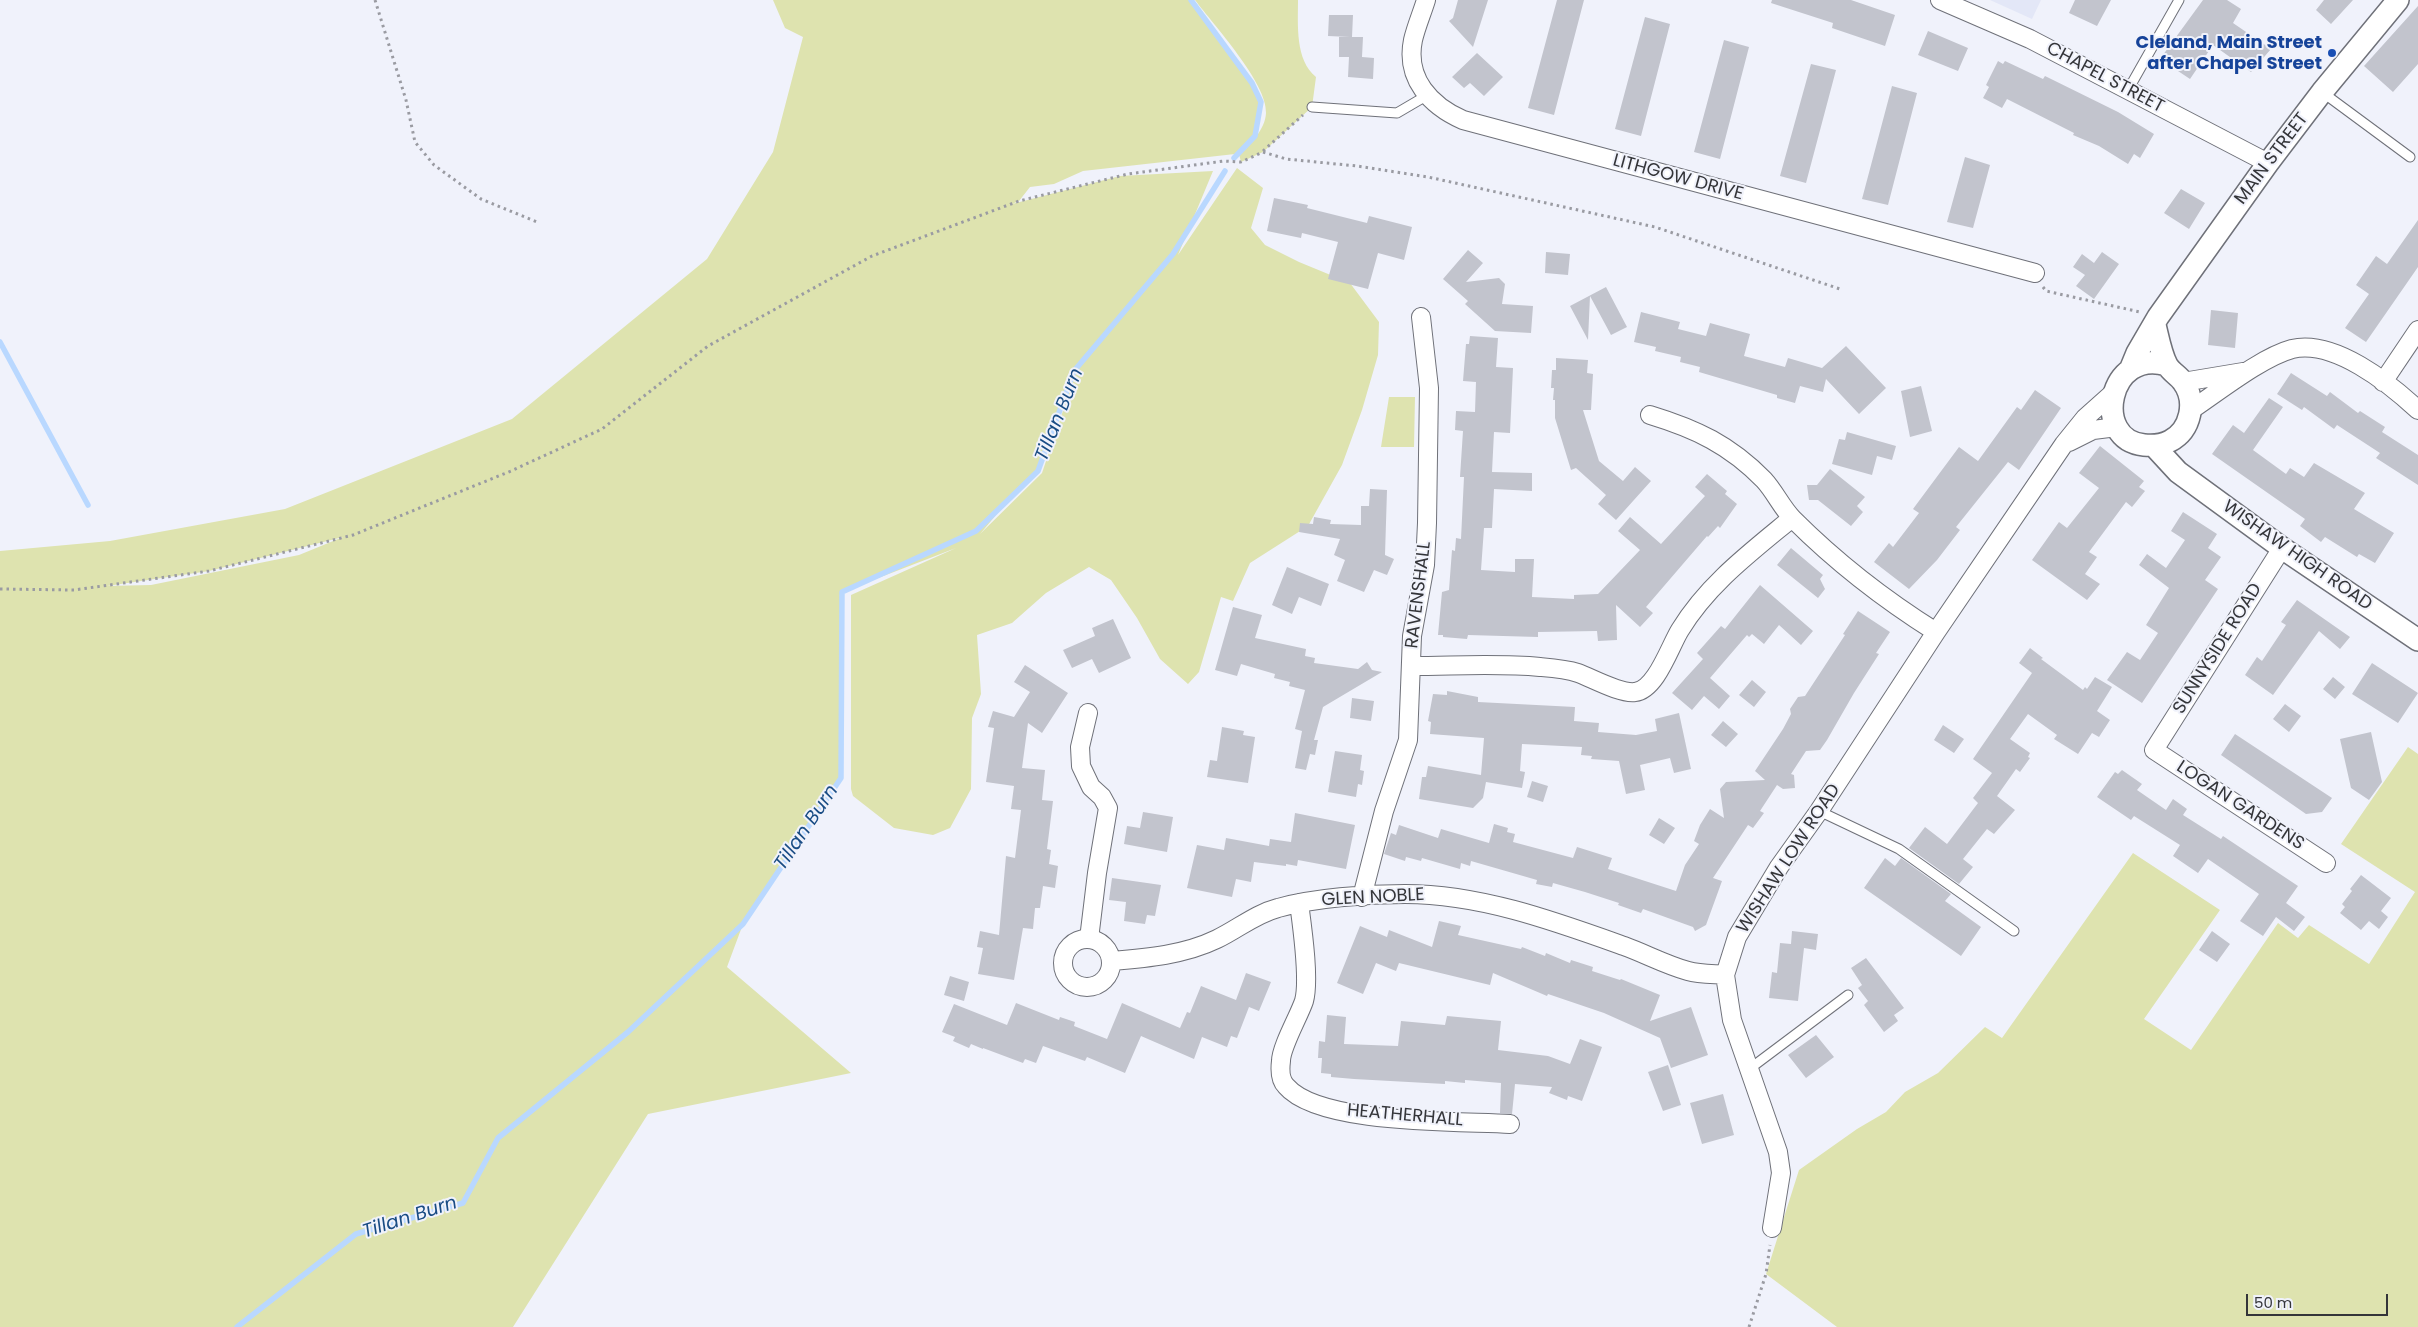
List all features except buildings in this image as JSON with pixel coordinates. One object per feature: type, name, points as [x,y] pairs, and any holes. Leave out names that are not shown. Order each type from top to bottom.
[{"type":"street","name":"LITHGOW DRIVE","points":[[1426,0],[1412,41],[1412,69],[1426,96],[1444,112],[1464,120],[2035,274]]},
{"type":"street","name":"CHAPEL STREET","points":[[1940,0],[2030,38],[2268,163]]},
{"type":"street","name":"MAIN STREET","points":[[2113,393],[2120,380],[2130,370],[2137,353],[2156,321],[2268,163],[2322,92],[2398,0]]},
{"type":"street","name":"RAVENSHALL","points":[[1362,897],[1384,811],[1408,740],[1412,636],[1425,565],[1428,523],[1429,388],[1421,318]]},
{"type":"street","points":[[2113,393],[2111,407],[2117,427],[2133,442],[2154,446],[2170,442],[2181,433],[2188,423],[2191,410],[2190,394],[2183,382],[2167,365],[2156,321]]},
{"type":"street","points":[[2382,382],[2418,330]]},
{"type":"street","points":[[2191,410],[2251,371],[2292,349],[2310,348],[2329,351],[2347,359],[2382,382],[2418,410]]},
{"type":"street","points":[[2130,370],[2141,364],[2154,361],[2167,365]]},
{"type":"street","points":[[2183,382],[2251,371]]},
{"type":"street","name":"WISHAW LOW ROAD","points":[[1772,1228],[1781,1173],[1778,1152],[1732,1020],[1725,975],[1737,937],[1779,868],[1820,811],[1936,632],[2064,444],[2085,418],[2113,393]]},
{"type":"street","points":[[1650,415],[1688,427],[1729,448],[1765,481],[1792,518],[1890,603],[1936,632]]},
{"type":"street","points":[[2064,444],[2094,430],[2117,427]]},
{"type":"street","points":[[2178,472],[2181,433]]},
{"type":"street","name":"WISHAW HIGH ROAD","points":[[2154,446],[2178,472],[2282,548],[2418,640]]},
{"type":"street","points":[[1412,666],[1540,667],[1575,672],[1622,690],[1635,692],[1645,688],[1653,681],[1680,630],[1698,603],[1721,578],[1792,518]]},
{"type":"street","name":"SUNNYSIDE ROAD","points":[[2154,750],[2282,548]]},
{"type":"street","points":[[1088,713],[1080,748],[1081,766],[1091,787],[1102,798],[1108,808],[1097,874],[1090,939]]},
{"type":"street","name":"LOGAN GARDENS","points":[[2154,750],[2326,863]]},
{"type":"street","name":"GLEN NOBLE","points":[[1111,962],[1180,953],[1217,939],[1253,918],[1276,908],[1299,903],[1404,894],[1440,896],[1478,902],[1550,921],[1627,947],[1689,972],[1725,975]]},
{"type":"street","name":"HEATHERHALL","points":[[1299,903],[1305,953],[1305,998],[1281,1057],[1280,1074],[1284,1085],[1306,1101],[1338,1111],[1384,1117],[1510,1124]]},
{"type":"street","points":[[1090,939],[1104,947],[1111,962],[1107,977],[1094,986],[1079,986],[1066,977],[1063,970],[1064,954],[1074,942],[1090,939]]},
{"type":"lane","points":[[2128,90],[2179,0]]},
{"type":"lane","points":[[2322,92],[2410,157]]},
{"type":"lane","points":[[1312,107],[1398,113],[1426,96]]},
{"type":"lane","points":[[1820,811],[1899,849],[2014,931]]},
{"type":"lane","points":[[1748,1070],[1848,995]]},
{"type":"path","points":[[375,0],[406,100],[415,142],[434,166],[481,199],[537,222]]},
{"type":"path","points":[[0,589],[74,590],[209,571],[352,535],[511,471],[602,429],[708,346],[872,256],[1019,201],[1128,174],[1224,161],[1241,162],[1263,152],[1312,107]]},
{"type":"path","points":[[1263,152],[1286,159],[1357,166],[1428,177],[1655,227],[1840,289]]},
{"type":"path","points":[[2035,274],[2046,291],[2156,321]]},
{"type":"path","points":[[1749,1327],[1766,1274],[1772,1228]]},
{"type":"shaded area","points":[[1990,0],[2041,0],[2032,19]]},
{"type":"green space","points":[[773,0],[1191,0],[1252,83],[1261,104],[1253,137],[1235,154],[1083,171],[1054,184],[1030,187],[1019,201],[1012,204],[1120,176],[1213,171],[1178,255],[1237,168],[1263,188],[1251,228],[1265,245],[1299,262],[1350,283],[1379,322],[1378,355],[1362,410],[1342,465],[1308,526],[1250,563],[1233,601],[1221,597],[1199,672],[1188,684],[1160,659],[1137,618],[1111,580],[1089,567],[1046,593],[1012,623],[977,635],[981,694],[972,718],[971,789],[950,828],[933,835],[894,828],[853,796],[851,789],[851,595],[956,548],[842,592],[841,778],[743,924],[727,967],[851,1073],[648,1114],[513,1327],[0,1327],[0,551],[110,541],[285,509],[512,419],[707,259],[773,152],[803,37],[785,28]],"holes":[[[1071,387],[1042,473],[980,534],[1018,489],[1038,471]],[[343,537],[299,555],[151,585],[107,586],[209,571]]]},
{"type":"green space","points":[[1195,0],[1298,0],[1298,31],[1301,52],[1309,70],[1316,77],[1312,107],[1263,152],[1241,162],[1239,154],[1253,141],[1263,125],[1266,113],[1264,101],[1249,71]]},
{"type":"green space","points":[[1389,397],[1415,397],[1414,447],[1381,447]]},
{"type":"green space","points":[[2408,747],[2418,754],[2418,1327],[1837,1327],[1766,1274],[1799,1170],[1857,1129],[1886,1112],[1905,1092],[1938,1073],[1985,1027],[2002,1038],[2133,853],[2220,910],[2144,1019],[2191,1050],[2278,923],[2298,938],[2309,925],[2369,964],[2415,892],[2341,844]]},
{"type":"waterway","name":"Tillan Burn","points":[[1191,0],[1252,83],[1261,102],[1255,136],[1234,158]]},
{"type":"waterway","name":"Tillan Burn","points":[[237,1327],[356,1234],[463,1203],[498,1138],[628,1032],[743,924],[841,778],[842,592],[976,531],[1038,471],[1074,371],[1173,254],[1225,171]]},
{"type":"waterway","points":[[0,342],[88,505]]},
{"type":"place","name":"Cleland, Main Street after Chapel Street","points":[[2332,53]]}]
